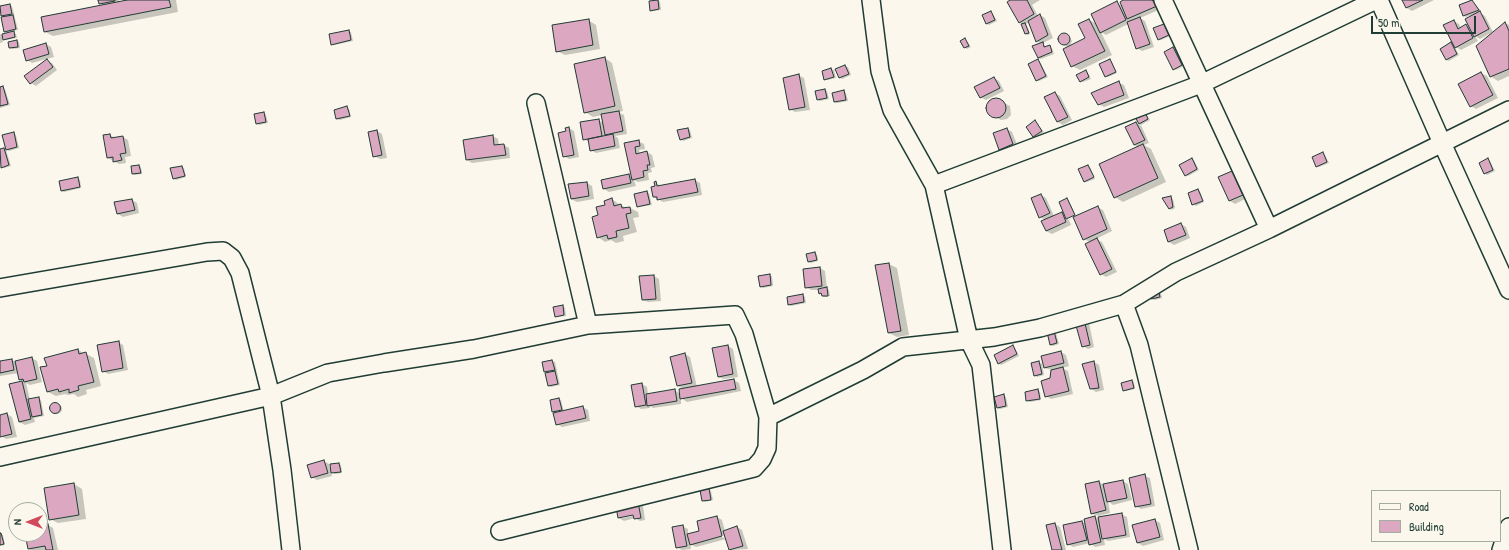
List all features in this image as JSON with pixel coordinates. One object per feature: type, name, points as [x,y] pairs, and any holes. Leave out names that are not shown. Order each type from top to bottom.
[{"type":"street","points":[[871,0],[880,71],[892,110],[934,185],[969,340],[981,365],[1002,550]]},
{"type":"street","points":[[1163,0],[1269,229]]},
{"type":"street","points":[[934,185],[1201,84],[1378,0],[1509,290]]},
{"type":"street","points":[[536,103],[588,325]]},
{"type":"street","points":[[768,417],[863,370],[903,347],[969,340],[1040,328],[1124,304],[1176,272],[1269,229],[1509,110]]},
{"type":"street","points":[[0,288],[207,252],[223,251],[232,258],[240,273],[271,396],[282,470],[291,550]]},
{"type":"street","points":[[1124,304],[1139,345],[1189,550]]},
{"type":"street","points":[[0,457],[271,396],[328,373],[474,349],[588,325],[735,315],[744,334],[768,417],[767,448],[762,459],[754,468],[500,531]]},
{"type":"street","points":[[1501,550],[1509,527]]},
{"type":"building","points":[[98,0],[115,0],[115,1],[99,4]]},
{"type":"building","points":[[127,0],[169,0],[171,7],[44,32],[41,17]]},
{"type":"building","points":[[658,0],[659,9],[650,11],[649,1]]},
{"type":"building","points":[[1010,0],[1027,0],[1034,14],[1019,23],[1007,2]]},
{"type":"building","points":[[1123,0],[1152,0],[1157,6],[1127,19],[1120,2]]},
{"type":"building","points":[[1402,0],[1423,0],[1406,8]]},
{"type":"building","points":[[1472,0],[1479,10],[1463,16],[1459,5]]},
{"type":"building","points":[[1117,1],[1126,20],[1100,33],[1091,14]]},
{"type":"building","points":[[10,4],[12,14],[1,16],[0,6]]},
{"type":"building","points":[[991,11],[995,20],[986,24],[982,15]]},
{"type":"building","points":[[1480,11],[1489,29],[1474,37],[1465,19]]},
{"type":"building","points":[[1040,14],[1048,35],[1036,42],[1028,21]]},
{"type":"building","points":[[13,15],[16,29],[4,32],[1,17]]},
{"type":"building","points":[[1140,17],[1150,44],[1136,49],[1127,22]]},
{"type":"building","points":[[589,19],[593,45],[556,52],[552,25]]},
{"type":"building","points":[[1089,19],[1105,51],[1071,67],[1063,49],[1085,38],[1078,24]]},
{"type":"building","points":[[1454,20],[1458,29],[1466,24],[1473,38],[1455,48],[1443,25]]},
{"type":"building","points":[[1505,22],[1509,31],[1509,69],[1490,77],[1476,46]]},
{"type":"building","points":[[1025,23],[1029,33],[1025,34],[1021,24]]},
{"type":"building","points":[[1164,24],[1169,35],[1158,40],[1153,28]]},
{"type":"building","points":[[349,30],[351,40],[331,45],[329,34]]},
{"type":"building","points":[[14,31],[15,37],[3,40],[2,34]]},
{"type":"building","points":[[1062,33],[1066,33],[1070,39],[1066,45],[1062,45],[1058,41],[1058,37]]},
{"type":"building","points":[[965,38],[969,46],[964,48],[960,41]]},
{"type":"building","points":[[17,40],[18,47],[9,48],[8,42]]},
{"type":"building","points":[[1043,42],[1044,47],[1050,45],[1052,52],[1038,58],[1032,46]]},
{"type":"building","points":[[1451,42],[1457,54],[1446,60],[1440,49]]},
{"type":"building","points":[[46,43],[49,54],[26,61],[23,50]]},
{"type":"building","points":[[1173,47],[1182,65],[1173,70],[1164,52]]},
{"type":"building","points":[[605,57],[615,106],[584,113],[574,64]]},
{"type":"building","points":[[47,59],[53,67],[30,84],[24,76]]},
{"type":"building","points":[[1038,59],[1046,76],[1036,81],[1028,64]]},
{"type":"building","points":[[1110,59],[1116,72],[1105,77],[1099,64]]},
{"type":"building","points":[[845,65],[849,74],[839,78],[835,69]]},
{"type":"building","points":[[831,68],[834,77],[824,80],[822,71]]},
{"type":"building","points":[[1086,70],[1089,77],[1080,82],[1076,75]]},
{"type":"building","points":[[1481,72],[1493,95],[1470,107],[1458,84]]},
{"type":"building","points":[[799,74],[805,107],[789,110],[783,78]]},
{"type":"building","points":[[994,77],[1000,88],[980,98],[974,87]]},
{"type":"building","points":[[1119,81],[1124,95],[1098,105],[1091,93]]},
{"type":"building","points":[[3,86],[8,104],[0,106],[0,87]]},
{"type":"building","points":[[825,89],[827,98],[817,100],[815,91]]},
{"type":"building","points":[[844,90],[846,100],[834,102],[832,93]]},
{"type":"building","points":[[1055,92],[1068,117],[1057,122],[1044,97]]},
{"type":"building","points":[[996,98],[1003,101],[1006,108],[1003,115],[996,118],[989,115],[986,108],[989,101]]},
{"type":"building","points":[[347,106],[350,116],[336,119],[334,110]]},
{"type":"building","points":[[619,111],[623,131],[605,135],[601,114]]},
{"type":"building","points":[[264,112],[266,122],[256,124],[254,114]]},
{"type":"building","points":[[1145,112],[1148,119],[1139,124],[1135,117]]},
{"type":"building","points":[[599,119],[602,136],[583,140],[580,122]]},
{"type":"building","points":[[1035,120],[1042,131],[1033,137],[1026,127]]},
{"type":"building","points":[[1136,122],[1145,140],[1134,145],[1125,127]]},
{"type":"building","points":[[569,127],[574,155],[563,157],[558,133],[566,131],[565,128]]},
{"type":"building","points":[[688,128],[690,137],[680,140],[677,130]]},
{"type":"building","points":[[1007,128],[1013,144],[999,150],[993,133]]},
{"type":"building","points":[[377,130],[382,155],[373,157],[368,132]]},
{"type":"building","points":[[14,132],[17,147],[6,150],[2,135]]},
{"type":"building","points":[[110,134],[111,138],[123,136],[126,153],[120,154],[122,160],[113,162],[113,157],[107,158],[103,135]]},
{"type":"building","points":[[613,134],[615,146],[590,151],[588,139]]},
{"type":"building","points":[[493,135],[494,145],[504,144],[506,155],[466,160],[463,140]]},
{"type":"building","points":[[639,140],[640,146],[635,147],[636,154],[647,151],[650,165],[647,165],[648,170],[643,171],[644,177],[632,180],[624,143]]},
{"type":"building","points":[[1143,144],[1158,178],[1114,198],[1099,164]]},
{"type":"building","points":[[4,148],[9,165],[1,168],[0,149]]},
{"type":"building","points":[[1323,152],[1327,162],[1316,167],[1312,157]]},
{"type":"building","points":[[1192,158],[1197,169],[1185,176],[1179,165]]},
{"type":"building","points":[[1488,158],[1493,170],[1484,174],[1479,163]]},
{"type":"building","points":[[139,165],[141,173],[132,174],[131,166]]},
{"type":"building","points":[[1088,165],[1094,177],[1084,182],[1078,169]]},
{"type":"building","points":[[182,166],[185,176],[173,179],[170,168]]},
{"type":"building","points":[[1232,171],[1243,195],[1229,201],[1218,177]]},
{"type":"building","points":[[629,174],[631,183],[603,189],[601,180]]},
{"type":"building","points":[[78,177],[80,187],[61,191],[59,181]]},
{"type":"building","points":[[695,179],[698,192],[657,200],[657,197],[653,197],[651,187],[655,186],[654,182],[656,181],[657,186]]},
{"type":"building","points":[[587,182],[589,196],[571,199],[568,184]]},
{"type":"building","points":[[1198,189],[1203,201],[1192,205],[1188,193]]},
{"type":"building","points":[[647,191],[650,204],[637,207],[634,194]]},
{"type":"building","points":[[1041,194],[1050,213],[1039,218],[1031,198]]},
{"type":"building","points":[[1171,196],[1173,207],[1169,209],[1162,198]]},
{"type":"building","points":[[612,198],[614,206],[621,204],[622,208],[630,207],[631,213],[626,214],[629,228],[616,231],[617,237],[608,239],[607,235],[597,238],[592,217],[598,215],[596,207],[605,205],[604,201]]},
{"type":"building","points":[[1067,198],[1075,215],[1066,219],[1059,202]]},
{"type":"building","points":[[132,199],[135,210],[117,214],[114,202]]},
{"type":"building","points":[[1098,206],[1107,229],[1083,240],[1073,217]]},
{"type":"building","points":[[1062,212],[1066,222],[1046,231],[1041,221]]},
{"type":"building","points":[[1181,223],[1186,235],[1168,242],[1164,230]]},
{"type":"building","points":[[1097,238],[1112,269],[1100,275],[1085,244]]},
{"type":"building","points":[[815,252],[817,260],[808,262],[806,254]]},
{"type":"building","points":[[889,263],[901,331],[888,333],[875,265]]},
{"type":"building","points":[[820,267],[822,286],[805,288],[803,269]]},
{"type":"building","points":[[770,274],[771,285],[760,287],[758,276]]},
{"type":"building","points":[[654,275],[656,299],[642,300],[639,276]]},
{"type":"building","points":[[827,287],[828,296],[822,296],[821,293],[819,294],[818,289]]},
{"type":"building","points":[[1158,288],[1160,297],[1151,299],[1149,290]]},
{"type":"building","points":[[803,294],[804,302],[788,305],[787,297]]},
{"type":"building","points":[[563,305],[564,315],[555,317],[553,307]]},
{"type":"building","points":[[1084,319],[1090,345],[1082,347],[1075,322]]},
{"type":"building","points":[[1054,331],[1057,343],[1050,345],[1047,332]]},
{"type":"building","points":[[119,341],[123,368],[102,372],[97,345]]},
{"type":"building","points":[[728,345],[733,374],[718,377],[712,348]]},
{"type":"building","points":[[1013,345],[1017,354],[998,364],[994,355]]},
{"type":"building","points":[[78,349],[79,354],[86,352],[94,382],[78,386],[79,390],[69,393],[69,389],[59,392],[58,389],[47,392],[40,367],[47,366],[44,358]]},
{"type":"building","points":[[1061,351],[1064,363],[1044,368],[1041,356]]},
{"type":"building","points":[[685,353],[692,383],[677,386],[670,357]]},
{"type":"building","points":[[32,357],[37,379],[24,382],[23,379],[19,380],[15,361]]},
{"type":"building","points":[[12,359],[14,370],[0,373],[0,361]]},
{"type":"building","points":[[552,360],[555,370],[544,372],[542,362]]},
{"type":"building","points":[[1039,361],[1042,374],[1034,376],[1031,363]]},
{"type":"building","points":[[1094,361],[1099,388],[1090,389],[1082,364]]},
{"type":"building","points":[[1063,367],[1069,391],[1045,397],[1041,381],[1050,378],[1051,370]]},
{"type":"building","points":[[555,371],[558,384],[548,386],[545,373]]},
{"type":"building","points":[[734,379],[736,389],[680,399],[679,389]]},
{"type":"building","points":[[1132,380],[1134,388],[1123,391],[1121,383]]},
{"type":"building","points":[[22,381],[31,419],[19,422],[9,384]]},
{"type":"building","points":[[642,383],[646,405],[635,407],[631,385]]},
{"type":"building","points":[[675,389],[677,401],[647,406],[646,394]]},
{"type":"building","points":[[1038,389],[1040,399],[1026,401],[1025,392]]},
{"type":"building","points":[[1004,394],[1006,406],[997,408],[994,397]]},
{"type":"building","points":[[39,397],[42,415],[32,417],[28,399]]},
{"type":"building","points":[[559,398],[562,410],[552,412],[550,400]]},
{"type":"building","points":[[53,403],[57,403],[59,404],[59,412],[53,413],[50,410],[50,406]]},
{"type":"building","points":[[583,406],[586,418],[556,425],[553,413]]},
{"type":"building","points":[[7,413],[12,434],[0,437],[0,415]]},
{"type":"building","points":[[324,460],[328,473],[311,478],[307,465]]},
{"type":"building","points":[[339,463],[341,472],[331,473],[330,464]]},
{"type":"building","points":[[1145,474],[1151,504],[1135,507],[1129,478]]},
{"type":"building","points":[[1123,480],[1127,498],[1107,502],[1103,484]]},
{"type":"building","points":[[1099,481],[1106,510],[1091,514],[1085,484]]},
{"type":"building","points":[[74,483],[79,515],[49,520],[48,502],[46,502],[44,488]]},
{"type":"building","points":[[709,488],[711,500],[702,501],[700,490]]},
{"type":"building","points":[[638,502],[641,518],[634,519],[633,515],[618,518],[616,507]]},
{"type":"building","points":[[1122,513],[1126,535],[1102,539],[1098,517]]},
{"type":"building","points":[[717,516],[722,536],[690,545],[687,534],[699,531],[697,521]]},
{"type":"building","points":[[1095,516],[1101,542],[1089,545],[1084,519]]},
{"type":"building","points":[[1155,519],[1160,537],[1137,543],[1132,525]]},
{"type":"building","points":[[1082,521],[1087,540],[1067,545],[1063,525]]},
{"type":"building","points":[[1055,523],[1062,550],[1052,550],[1046,525]]},
{"type":"building","points":[[48,524],[53,550],[46,550],[45,546],[28,549],[27,542],[48,542]]},
{"type":"building","points":[[683,525],[687,546],[676,548],[672,527]]},
{"type":"building","points":[[737,526],[743,546],[729,550],[723,531]]},
{"type":"building","points":[[0,533],[4,544],[0,545]]}]
